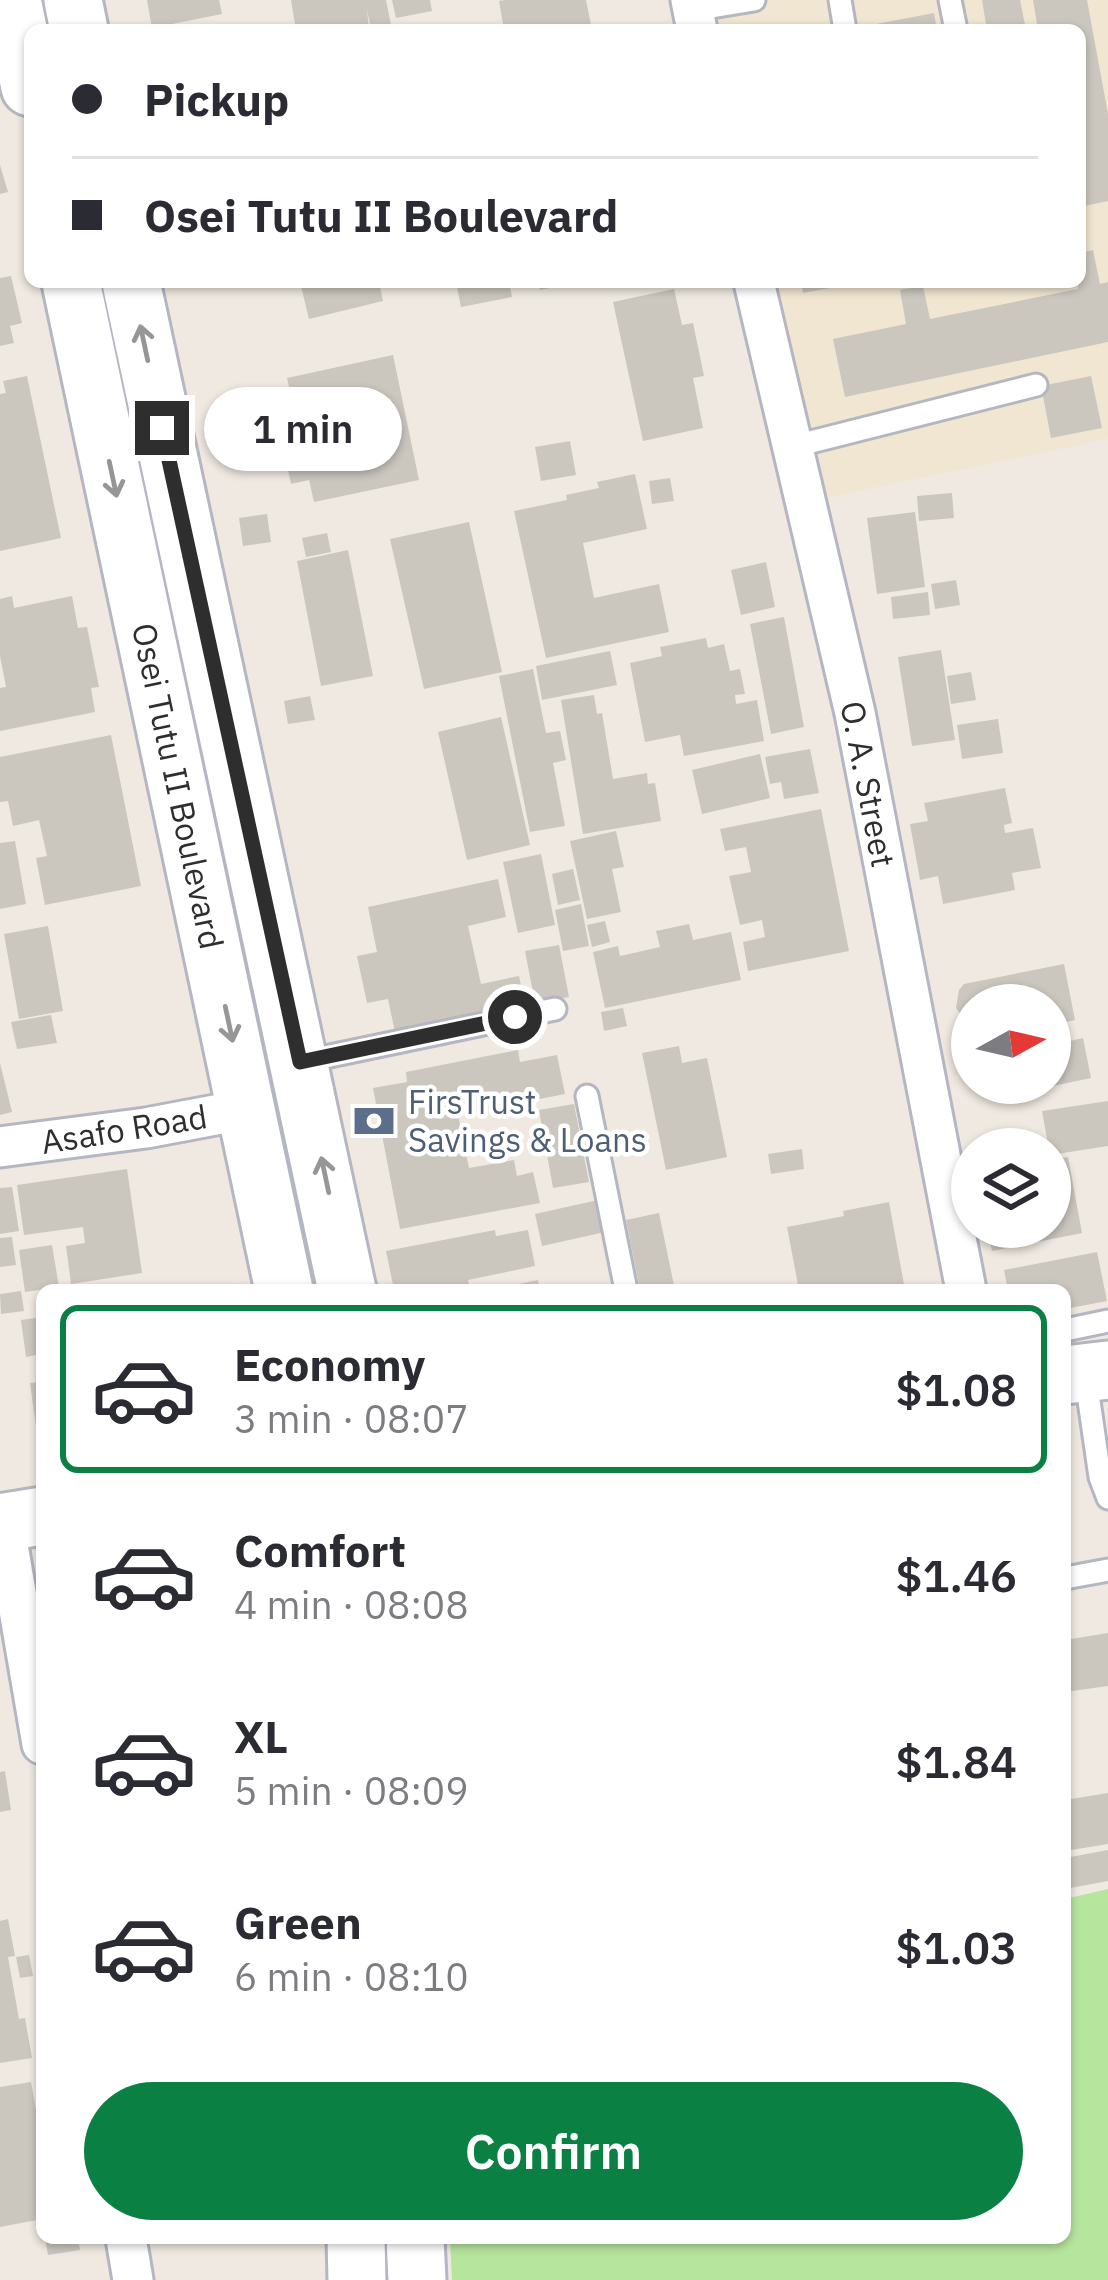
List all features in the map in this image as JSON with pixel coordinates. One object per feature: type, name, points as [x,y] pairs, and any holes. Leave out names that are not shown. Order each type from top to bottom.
[{"type":"main road","points":[[12,0],[24,58]]},
{"type":"main road","name":"Osei Tutu II Boulevard","points":[[72,288],[283,1284]]},
{"type":"main road","name":"Osei Tutu II Boulevard","points":[[132,288],[349,1284]]},
{"type":"main road","points":[[356,2244],[357,2280]]},
{"type":"main road","points":[[415,2244],[417,2280]]},
{"type":"street","name":"O. A. Street","points":[[755,288],[855,713],[965,1284]]},
{"type":"street","name":"Asafo Road","points":[[0,1148],[247,1109]]},
{"type":"street","points":[[16,1520],[36,1692]]},
{"type":"street","points":[[127,2244],[133,2280]]},
{"type":"lane","points":[[694,13],[754,0]]},
{"type":"lane","points":[[790,447],[1036,385]]},
{"type":"lane","points":[[300,1062],[555,1009]]},
{"type":"lane","points":[[587,1096],[625,1284]]},
{"type":"lane","points":[[1108,1321],[1081,1362],[1100,1477],[1108,1498]]},
{"type":"lane","points":[[1071,1577],[1108,1570]]},
{"type":"shaded area","points":[[714,0],[1108,0],[1108,439],[824,498],[772,288],[1086,288],[1086,24],[719,24]]},
{"type":"green space","points":[[1108,1889],[1108,2280],[452,2280],[450,2244],[1071,2244],[1071,1898]]},
{"type":"building","points":[[147,0],[219,0],[222,14],[151,24]]},
{"type":"building","points":[[291,0],[386,0],[391,24],[370,24],[367,9],[368,24],[295,24]]},
{"type":"building","points":[[392,0],[430,0],[432,11],[396,18]]},
{"type":"building","points":[[586,0],[591,24],[503,24],[499,1]]},
{"type":"building","points":[[982,0],[1020,0],[1025,24],[986,24]]},
{"type":"building","points":[[1033,0],[1087,0],[1108,114],[1108,201],[1086,206],[1086,24],[1037,24]]},
{"type":"building","points":[[934,13],[936,24],[876,24]]},
{"type":"building","points":[[0,165],[8,192],[0,194]]},
{"type":"building","points":[[1093,250],[1100,284],[1108,282],[1108,342],[845,397],[833,339],[906,324],[900,290],[923,288],[930,319],[1086,288],[1086,252]]},
{"type":"building","points":[[11,276],[22,323],[10,326],[14,343],[0,346],[0,278]]},
{"type":"building","points":[[301,288],[380,288],[383,301],[309,319]]},
{"type":"building","points":[[457,288],[510,288],[512,297],[461,307]]},
{"type":"building","points":[[674,289],[682,325],[693,323],[704,376],[693,378],[703,428],[643,441],[613,302]]},
{"type":"building","points":[[393,355],[419,480],[314,502],[309,480],[291,484],[276,412],[294,409],[287,378]]},
{"type":"building","points":[[27,376],[61,538],[0,551],[0,394],[6,393],[3,381]]},
{"type":"building","points":[[1091,376],[1102,428],[1051,438],[1041,386]]},
{"type":"building","points":[[570,441],[576,475],[541,481],[535,447]]},
{"type":"building","points":[[635,474],[647,529],[583,543],[594,598],[659,584],[669,632],[546,658],[514,511],[567,500],[566,495],[599,488],[597,482]]},
{"type":"building","points":[[670,478],[674,501],[652,504],[649,481]]},
{"type":"building","points":[[952,493],[954,518],[919,521],[917,496]]},
{"type":"building","points":[[915,512],[925,587],[877,594],[867,518]]},
{"type":"building","points":[[267,514],[271,542],[243,546],[239,518]]},
{"type":"building","points":[[469,522],[502,672],[424,689],[390,539]]},
{"type":"building","points":[[327,533],[331,552],[306,557],[302,538]]},
{"type":"building","points":[[348,550],[373,676],[321,686],[297,561]]},
{"type":"building","points":[[766,562],[775,607],[741,615],[731,570]]},
{"type":"building","points":[[956,580],[960,605],[935,609],[931,584]]},
{"type":"building","points":[[928,592],[930,615],[893,619],[891,597]]},
{"type":"building","points":[[12,596],[14,608],[72,596],[78,628],[87,627],[99,687],[91,688],[95,712],[0,731],[0,688],[6,687],[0,656],[0,599]]},
{"type":"building","points":[[784,617],[804,727],[771,734],[750,624]]},
{"type":"building","points":[[706,638],[708,648],[724,644],[730,671],[740,669],[745,694],[735,695],[736,704],[757,700],[764,741],[684,756],[680,735],[645,742],[630,663],[662,656],[660,647]]},
{"type":"building","points":[[941,650],[955,740],[912,746],[898,657]]},
{"type":"building","points":[[610,651],[617,685],[542,700],[536,666]]},
{"type":"building","points":[[533,669],[546,733],[560,731],[566,760],[553,763],[565,826],[530,832],[499,676]]},
{"type":"building","points":[[971,672],[976,700],[951,704],[947,676]]},
{"type":"building","points":[[594,695],[597,714],[602,713],[613,779],[647,773],[648,784],[655,783],[661,821],[583,834],[561,700]]},
{"type":"building","points":[[310,696],[315,720],[288,724],[284,701]]},
{"type":"building","points":[[501,717],[530,845],[467,860],[438,732]]},
{"type":"building","points":[[998,719],[1003,753],[962,759],[957,725]]},
{"type":"building","points":[[111,735],[141,886],[45,905],[36,858],[47,856],[39,820],[13,826],[8,801],[0,802],[0,757]]},
{"type":"building","points":[[810,749],[819,793],[784,799],[781,782],[770,784],[765,757]]},
{"type":"building","points":[[760,754],[770,798],[702,814],[692,770]]},
{"type":"building","points":[[1005,788],[1012,823],[1004,825],[1005,833],[1033,828],[1041,868],[1012,873],[1015,890],[943,904],[938,876],[920,880],[910,824],[928,821],[924,803]]},
{"type":"building","points":[[821,809],[849,951],[748,971],[743,942],[765,937],[762,920],[740,925],[729,876],[751,872],[746,847],[725,851],[720,829]]},
{"type":"building","points":[[616,831],[624,867],[612,869],[621,912],[587,919],[570,841]]},
{"type":"building","points":[[15,841],[26,904],[0,909],[0,843]]},
{"type":"building","points":[[541,854],[555,925],[518,933],[503,862]]},
{"type":"building","points":[[573,869],[580,900],[558,905],[552,874]]},
{"type":"building","points":[[498,879],[506,917],[468,926],[481,984],[519,976],[526,1009],[396,1037],[388,999],[367,1003],[357,956],[377,952],[368,907]]},
{"type":"building","points":[[581,904],[589,946],[563,951],[555,910]]},
{"type":"building","points":[[605,921],[610,942],[592,947],[587,925]]},
{"type":"building","points":[[689,924],[693,940],[731,932],[741,980],[605,1008],[593,952],[618,946],[620,956],[660,947],[656,931]]},
{"type":"building","points":[[48,926],[63,1011],[19,1019],[4,934]]},
{"type":"building","points":[[559,945],[569,997],[535,1003],[525,951]]},
{"type":"building","points":[[1064,964],[1068,984],[964,984]]},
{"type":"building","points":[[623,1008],[627,1026],[604,1031],[601,1012]]},
{"type":"building","points":[[51,1015],[57,1043],[17,1049],[11,1022]]},
{"type":"building","points":[[1083,1038],[1091,1078],[1071,1082],[1071,1041]]},
{"type":"building","points":[[679,1046],[682,1063],[707,1058],[727,1157],[666,1170],[642,1053]]},
{"type":"building","points":[[518,1050],[520,1062],[557,1055],[565,1094],[458,1115],[469,1168],[514,1160],[517,1176],[533,1172],[540,1203],[400,1229],[373,1088],[407,1082],[406,1072]]},
{"type":"building","points":[[0,1063],[12,1112],[0,1115]]},
{"type":"building","points":[[1108,1101],[1108,1146],[1071,1152],[1071,1128],[1045,1128],[1042,1111]]},
{"type":"building","points":[[574,1104],[589,1182],[553,1188],[539,1110]]},
{"type":"building","points":[[802,1149],[804,1169],[771,1174],[768,1154]]},
{"type":"building","points":[[127,1169],[142,1273],[71,1284],[66,1246],[85,1243],[83,1227],[24,1235],[17,1185]]},
{"type":"building","points":[[1071,1173],[1082,1233],[1071,1235]]},
{"type":"building","points":[[12,1187],[19,1231],[0,1234],[0,1188]]},
{"type":"building","points":[[598,1200],[605,1232],[542,1246],[535,1214]]},
{"type":"building","points":[[889,1202],[904,1284],[798,1284],[787,1227],[844,1216],[843,1211]]},
{"type":"building","points":[[659,1213],[674,1284],[639,1284],[626,1220]]},
{"type":"building","points":[[495,1230],[496,1236],[528,1230],[535,1266],[468,1280],[469,1284],[393,1284],[386,1251]]},
{"type":"building","points":[[12,1237],[16,1265],[0,1267],[0,1238]]},
{"type":"building","points":[[52,1245],[58,1284],[36,1284],[36,1290],[25,1292],[19,1250]]},
{"type":"building","points":[[1097,1252],[1107,1301],[1071,1308],[1071,1284],[1007,1284],[1004,1270]]},
{"type":"building","points":[[21,1291],[24,1311],[1,1314],[0,1294]]},
{"type":"building","points":[[36,1318],[36,1355],[26,1357],[21,1320]]},
{"type":"building","points":[[36,1382],[36,1427],[30,1383]]},
{"type":"building","points":[[1108,1633],[1108,1686],[1071,1691],[1071,1639]]},
{"type":"building","points":[[5,1771],[11,1810],[0,1812],[0,1772]]},
{"type":"building","points":[[1108,1793],[1108,1844],[1071,1850],[1071,1799]]},
{"type":"building","points":[[1108,1850],[1108,1881],[1071,1888],[1071,1857]]},
{"type":"building","points":[[8,1919],[15,1956],[8,1957],[19,2019],[25,2018],[32,2058],[0,2063],[0,1921]]},
{"type":"building","points":[[29,1955],[33,1976],[20,1978],[16,1957]]},
{"type":"building","points":[[31,2082],[36,2110],[36,2220],[0,2227],[0,2087]]},
{"type":"building","points":[[46,2244],[79,2244],[80,2250],[48,2255]]},
{"type":"place","name":"FirsTrust Savings & Loans","points":[[374,1121]]},
{"type":"route","points":[[162,428],[300,1062],[515,1017]]}]
